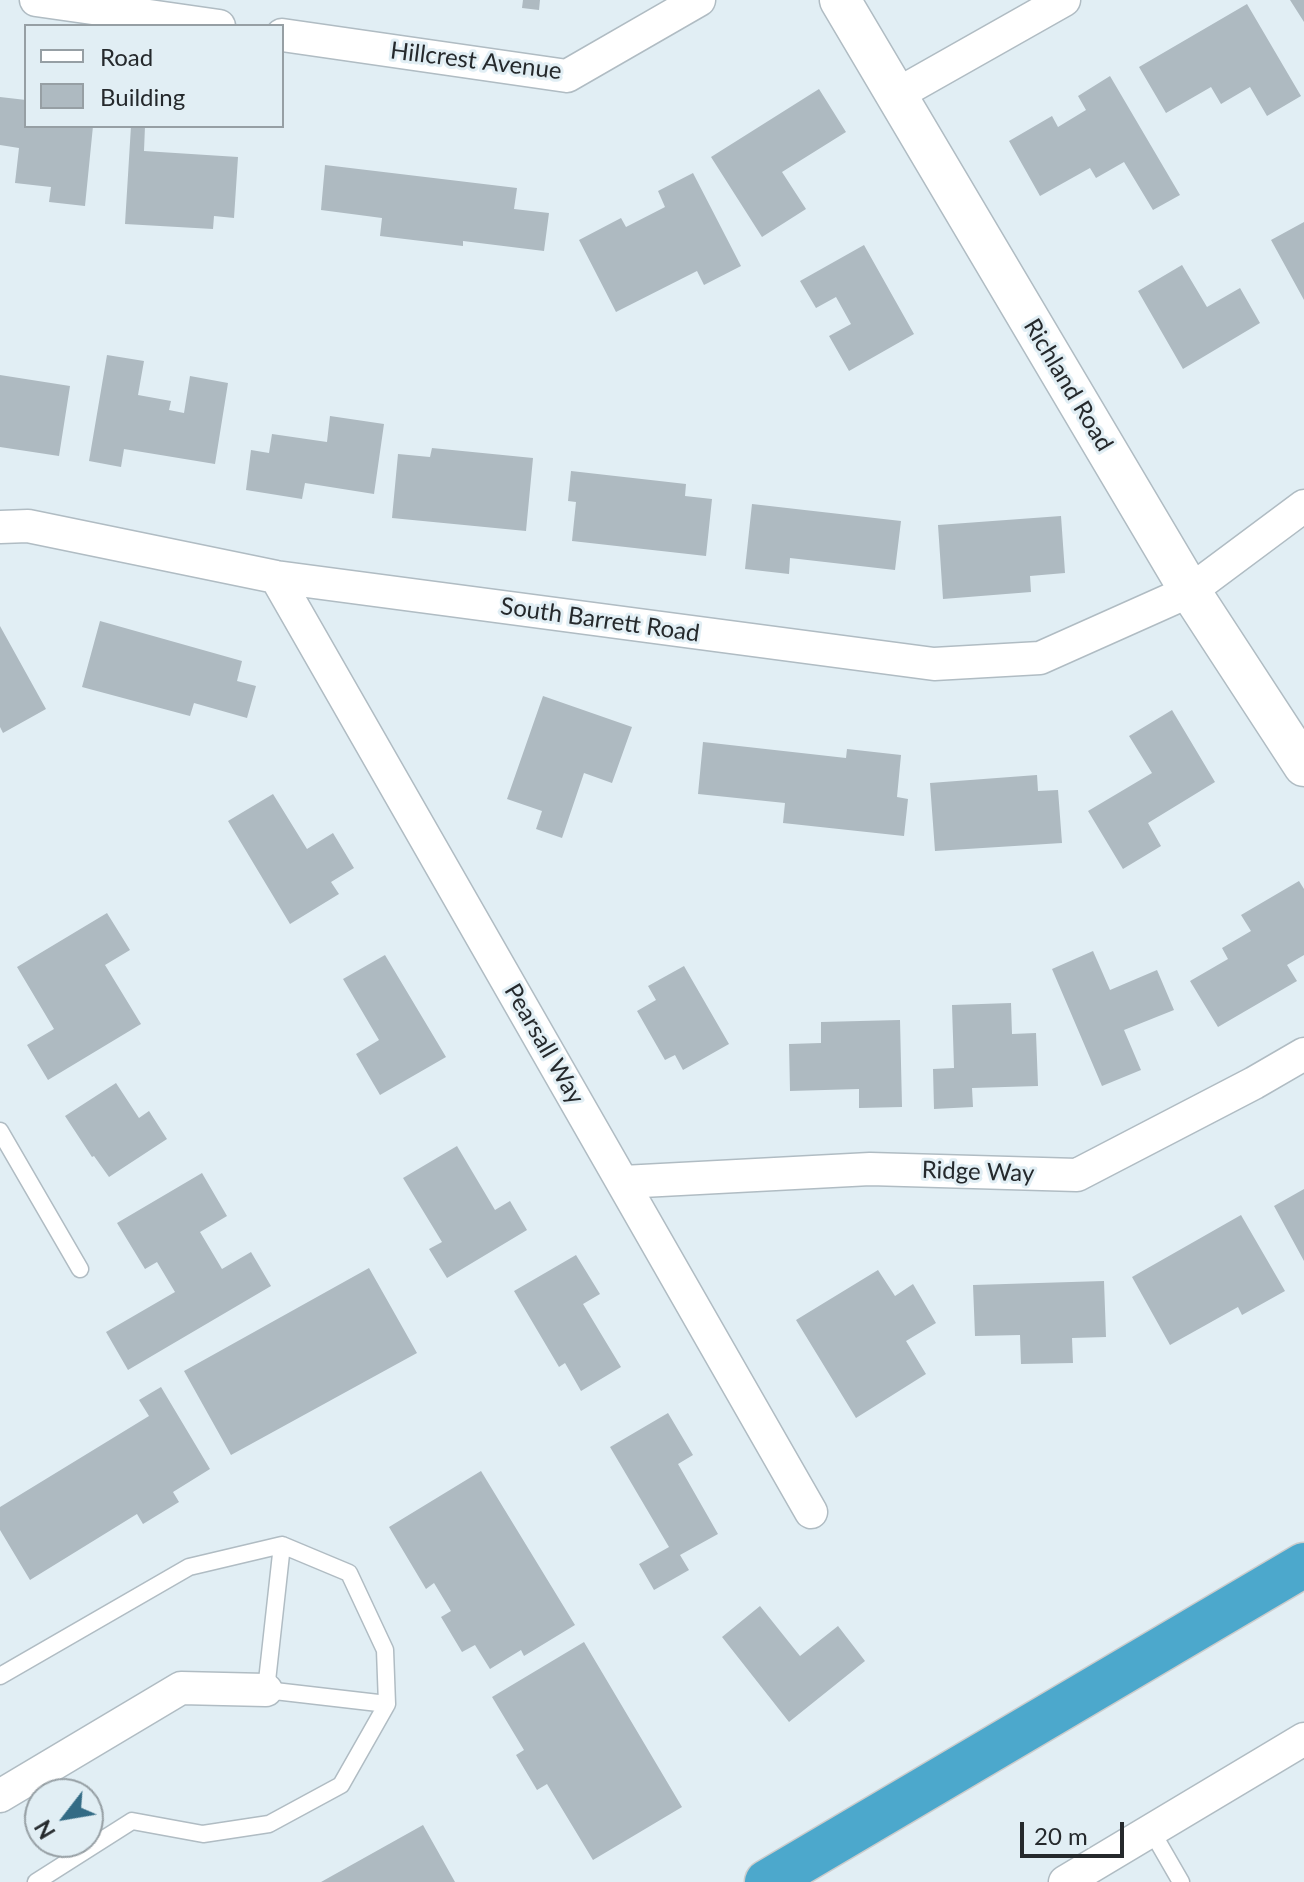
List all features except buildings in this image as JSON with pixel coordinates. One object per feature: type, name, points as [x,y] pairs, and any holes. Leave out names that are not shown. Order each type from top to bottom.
[{"type":"highway","points":[[767,1882],[1304,1565]]},
{"type":"street","points":[[36,0],[205,24]]},
{"type":"street","name":"Hillcrest Avenue","points":[[284,35],[567,76],[699,0]]},
{"type":"street","name":"Richland Road","points":[[840,0],[1190,591],[1304,766]]},
{"type":"street","points":[[896,95],[1064,0]]},
{"type":"street","name":"South Barrett Road","points":[[0,527],[28,526],[276,577],[934,664],[1040,658],[1190,591],[1304,506]]},
{"type":"street","name":"Pearsall Way","points":[[276,577],[811,1512]]},
{"type":"street","name":"Ridge Way","points":[[623,1182],[870,1169],[1077,1175],[1304,1054]]},
{"type":"street","points":[[0,1796],[181,1688],[266,1690]]},
{"type":"street","points":[[1065,1882],[1304,1739]]},
{"type":"lane","points":[[0,1131],[80,1269]]},
{"type":"lane","points":[[282,1545],[266,1690],[387,1704]]},
{"type":"lane","points":[[0,1676],[189,1567],[282,1545],[349,1573],[385,1650],[387,1704],[341,1785],[269,1824],[203,1834],[132,1821],[36,1882]]},
{"type":"lane","points":[[1151,1830],[1181,1882]]}]
